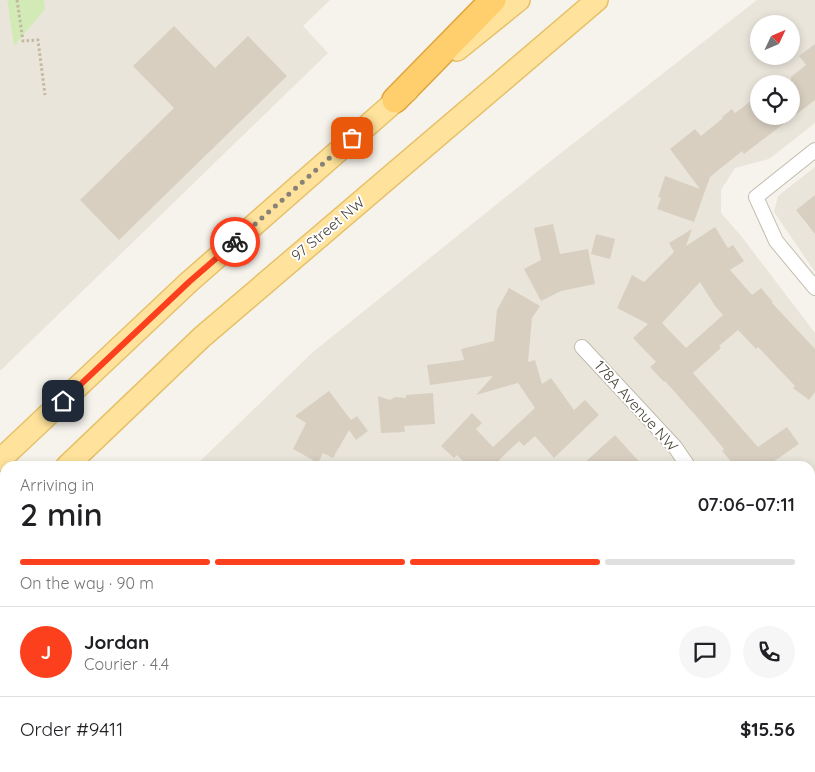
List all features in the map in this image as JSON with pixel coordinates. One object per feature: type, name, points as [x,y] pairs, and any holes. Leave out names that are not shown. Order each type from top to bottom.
[{"type":"highway","points":[[395,100],[493,0]]},
{"type":"main road","points":[[4,456],[189,282],[395,100],[518,0]]},
{"type":"main road","name":"97 Street NW","points":[[72,461],[202,337],[597,0]]},
{"type":"street","points":[[815,150],[756,196],[776,241],[815,288]]},
{"type":"street","name":"178A Avenue NW","points":[[582,347],[675,447],[685,461]]},
{"type":"path","points":[[18,0],[23,41],[38,40],[45,95]]},
{"type":"shaded area","points":[[0,0],[7,0],[14,45],[44,10],[44,0],[330,0],[303,26],[328,53],[0,371]]},
{"type":"shaded area","points":[[757,0],[815,0],[815,123],[769,159],[735,168],[721,190],[721,213],[742,237],[815,333],[815,461],[200,461],[313,352],[543,167]]},
{"type":"shaded area","points":[[815,167],[815,272],[774,212],[778,196]]},
{"type":"green space","points":[[7,0],[44,0],[45,9],[14,46]]},
{"type":"building","points":[[174,26],[215,68],[248,36],[287,76],[119,240],[80,200],[174,108],[133,66]]},
{"type":"building","points":[[815,44],[815,100],[800,111],[800,75],[794,75],[806,65],[800,55]]},
{"type":"building","points":[[750,102],[750,125],[782,125],[744,154],[742,151],[710,177],[694,222],[657,209],[661,198],[658,197],[665,176],[700,189],[670,149],[695,129],[701,136],[732,109],[735,113]]},
{"type":"building","points":[[815,195],[815,234],[796,210]]},
{"type":"building","points":[[553,224],[560,254],[588,249],[595,284],[561,291],[541,301],[524,269],[541,260],[534,228]]},
{"type":"building","points":[[715,227],[728,248],[733,245],[744,261],[730,270],[752,295],[761,288],[772,303],[815,349],[815,392],[809,400],[793,388],[795,386],[758,347],[756,349],[738,330],[719,346],[721,348],[693,373],[758,447],[787,427],[799,444],[774,461],[731,461],[722,451],[724,449],[703,424],[650,367],[656,362],[633,338],[648,324],[617,308],[632,275],[644,282],[674,252],[669,243],[692,229],[686,246]],"holes":[[[700,282],[723,315],[686,348],[662,323]]]},
{"type":"building","points":[[596,234],[615,239],[610,259],[591,254]]},
{"type":"building","points":[[509,288],[540,306],[532,318],[528,362],[535,360],[542,384],[551,378],[574,410],[585,400],[599,415],[554,458],[535,436],[524,446],[519,441],[500,461],[463,461],[457,455],[454,458],[441,446],[472,413],[482,423],[476,429],[493,447],[535,408],[518,383],[476,395],[493,376],[430,385],[427,365],[464,360],[461,349],[494,341],[497,310]]},
{"type":"building","points":[[329,391],[351,420],[357,416],[368,431],[356,440],[349,430],[333,458],[323,453],[319,461],[314,461],[293,449],[306,423],[295,416]]},
{"type":"building","points":[[433,393],[435,424],[404,426],[405,432],[381,433],[378,396],[390,400],[395,397],[406,398],[406,395]]},
{"type":"building","points":[[615,435],[638,461],[586,461]]},
{"type":"way so far","points":[[235,242],[352,138]]},
{"type":"route","points":[[63,401],[189,282],[235,242]]}]
